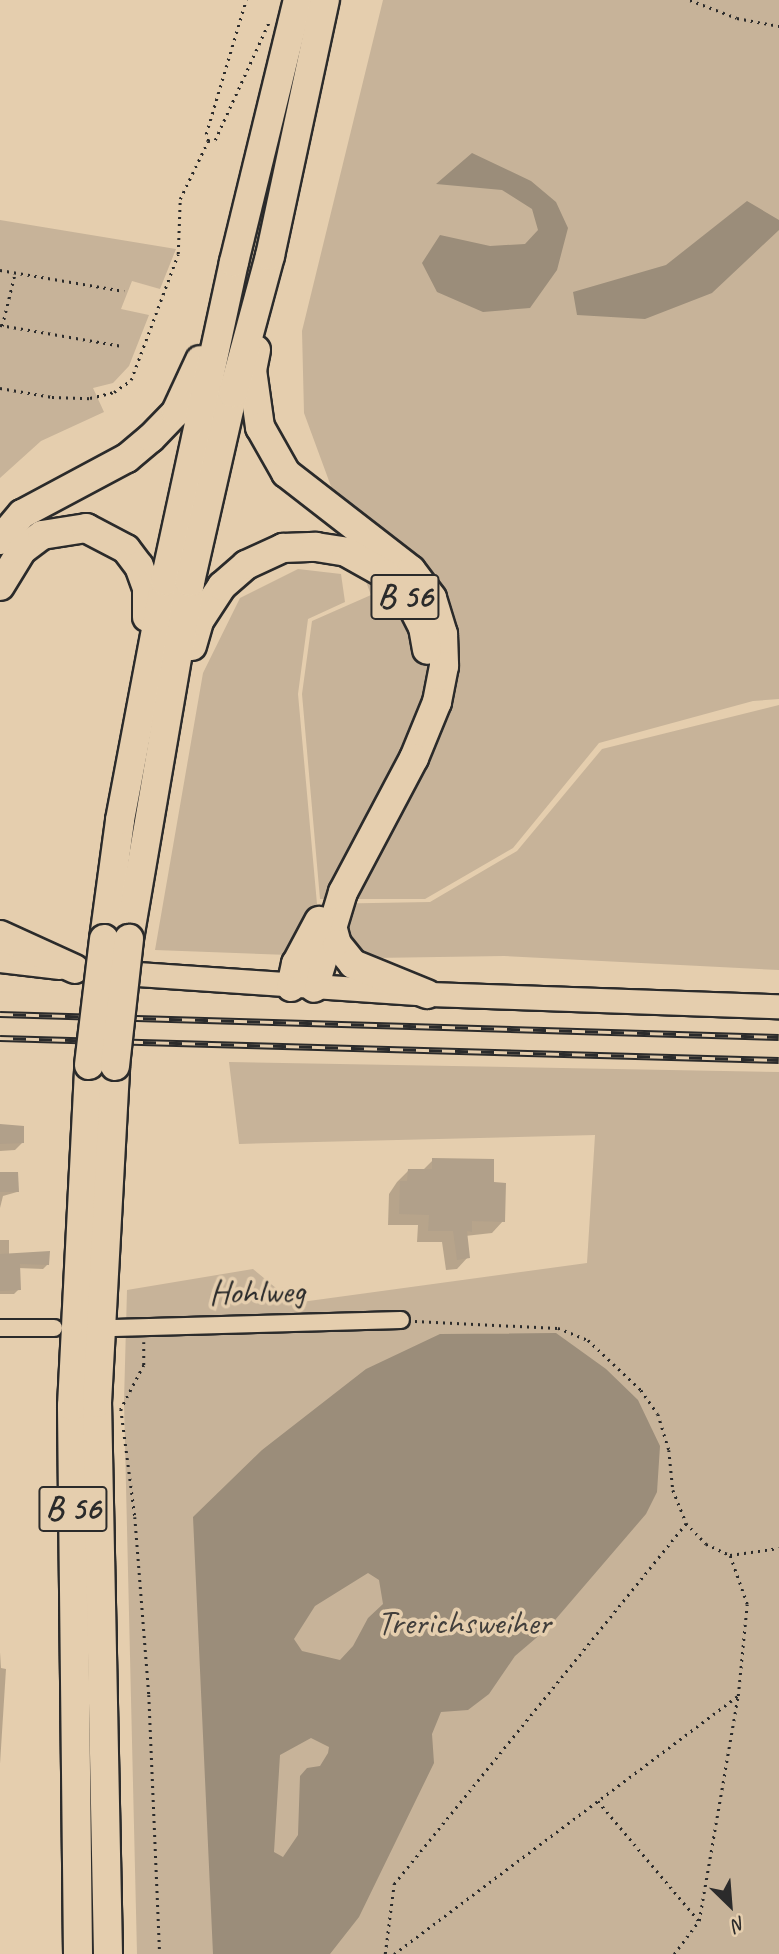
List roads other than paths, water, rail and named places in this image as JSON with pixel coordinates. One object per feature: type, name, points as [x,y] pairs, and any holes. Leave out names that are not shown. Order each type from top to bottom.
[{"type":"highway","name":"B 56","points":[[78,1954],[72,1406],[102,1065],[143,699],[234,262],[299,0]]},
{"type":"highway","name":"B 56","points":[[116,939],[166,722],[197,555],[270,256],[325,0]]},
{"type":"highway","points":[[270,256],[267,298],[252,370],[260,427],[286,473],[411,570],[432,598],[443,634],[444,666],[438,702],[331,922],[303,987]]},
{"type":"highway","points":[[0,540],[22,514],[37,503],[127,458],[176,412],[195,375],[216,300],[234,262]]},
{"type":"highway","points":[[0,586],[22,550],[42,535],[63,528],[86,528],[125,549],[147,588],[138,663],[143,699]]},
{"type":"highway","name":"B 56","points":[[166,722],[199,621],[222,586],[246,565],[283,548],[346,552],[376,568],[408,600],[423,627],[430,661],[423,710],[409,748],[296,964],[303,987]]},
{"type":"highway","points":[[331,922],[337,944],[353,964],[427,994]]},
{"type":"highway","points":[[0,935],[75,969]]},
{"type":"highway","name":"B 56","points":[[102,1065],[97,1403],[107,1954]]},
{"type":"main road","points":[[0,960],[75,969],[303,987],[779,1006]]},
{"type":"street","name":"Hohlweg","points":[[114,1328],[401,1320]]},
{"type":"street","points":[[0,1328],[54,1328]]},
{"type":"railway","points":[[0,1014],[779,1037]]},
{"type":"railway","points":[[0,1038],[779,1060]]},
{"type":"park label","name":"Trerichsweiher","points":[[464,1623]]}]
